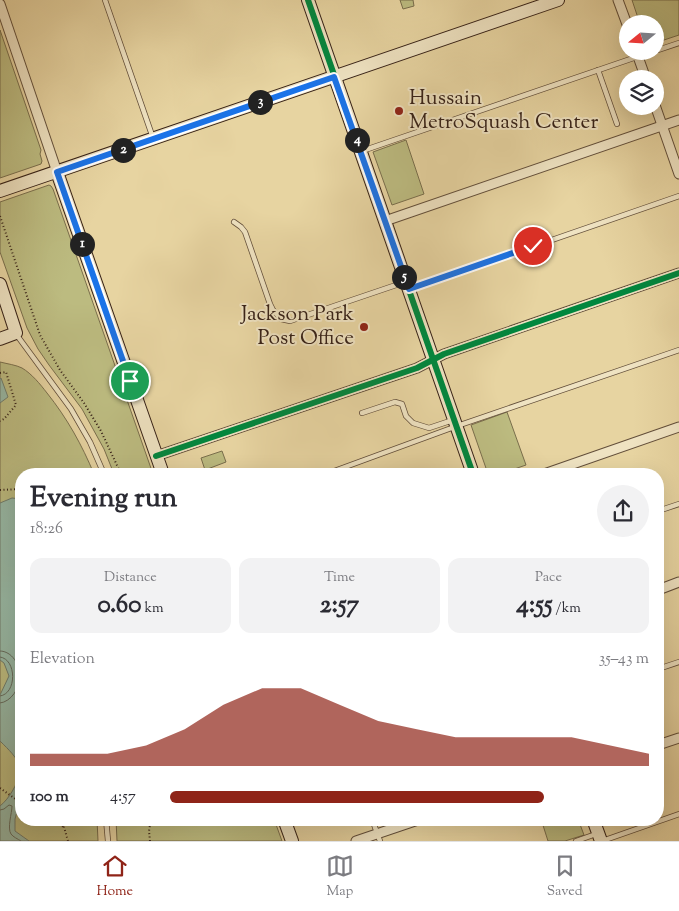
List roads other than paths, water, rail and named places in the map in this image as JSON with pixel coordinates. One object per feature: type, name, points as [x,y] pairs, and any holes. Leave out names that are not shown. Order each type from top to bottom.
[{"type":"street","points":[[308,0],[471,468]]},
{"type":"street","points":[[0,191],[558,0]]},
{"type":"street","points":[[618,0],[624,15]]},
{"type":"street","points":[[0,4],[161,468]]},
{"type":"street","points":[[658,115],[679,174]]},
{"type":"street","points":[[385,221],[679,120]]},
{"type":"street","points":[[156,456],[417,368],[444,354],[679,273]]},
{"type":"street","points":[[0,284],[16,334],[0,339]]},
{"type":"street","points":[[561,468],[679,427]]},
{"type":"street","points":[[664,588],[679,582]]},
{"type":"street","points":[[664,743],[679,738]]},
{"type":"street","points":[[287,826],[292,841]]},
{"type":"street","points":[[356,841],[378,837],[404,826]]},
{"type":"street","points":[[596,826],[601,838]]},
{"type":"lane","points":[[105,0],[153,139]]},
{"type":"lane","points":[[664,48],[679,43]]},
{"type":"lane","points":[[361,151],[622,60]]},
{"type":"lane","points":[[598,70],[617,124]]},
{"type":"lane","points":[[234,222],[245,232],[270,304],[277,316],[290,321],[408,285],[679,196]]},
{"type":"lane","points":[[16,334],[70,409],[90,442],[101,468]]},
{"type":"lane","points":[[341,468],[456,423],[679,350]]},
{"type":"lane","points":[[362,413],[395,402],[402,404],[406,416],[413,422],[429,428],[456,423]]},
{"type":"lane","points":[[664,509],[679,504]]},
{"type":"lane","points":[[664,668],[679,662]]},
{"type":"lane","points":[[664,819],[679,814]]},
{"type":"lane","points":[[107,826],[108,841]]},
{"type":"lane","points":[[576,841],[601,838],[640,826]]},
{"type":"water","points":[[0,379],[8,397],[0,403]]},
{"type":"water","points":[[15,498],[15,757],[0,741],[0,695],[9,676],[4,663],[0,660],[0,503]]},
{"type":"water","points":[[15,787],[15,831],[29,841],[0,841],[0,806]]},
{"type":"place","name":"Hussain MetroSquash Center","points":[[399,111]]},
{"type":"place","name":"Jackson Park Post Office","points":[[364,327]]}]
